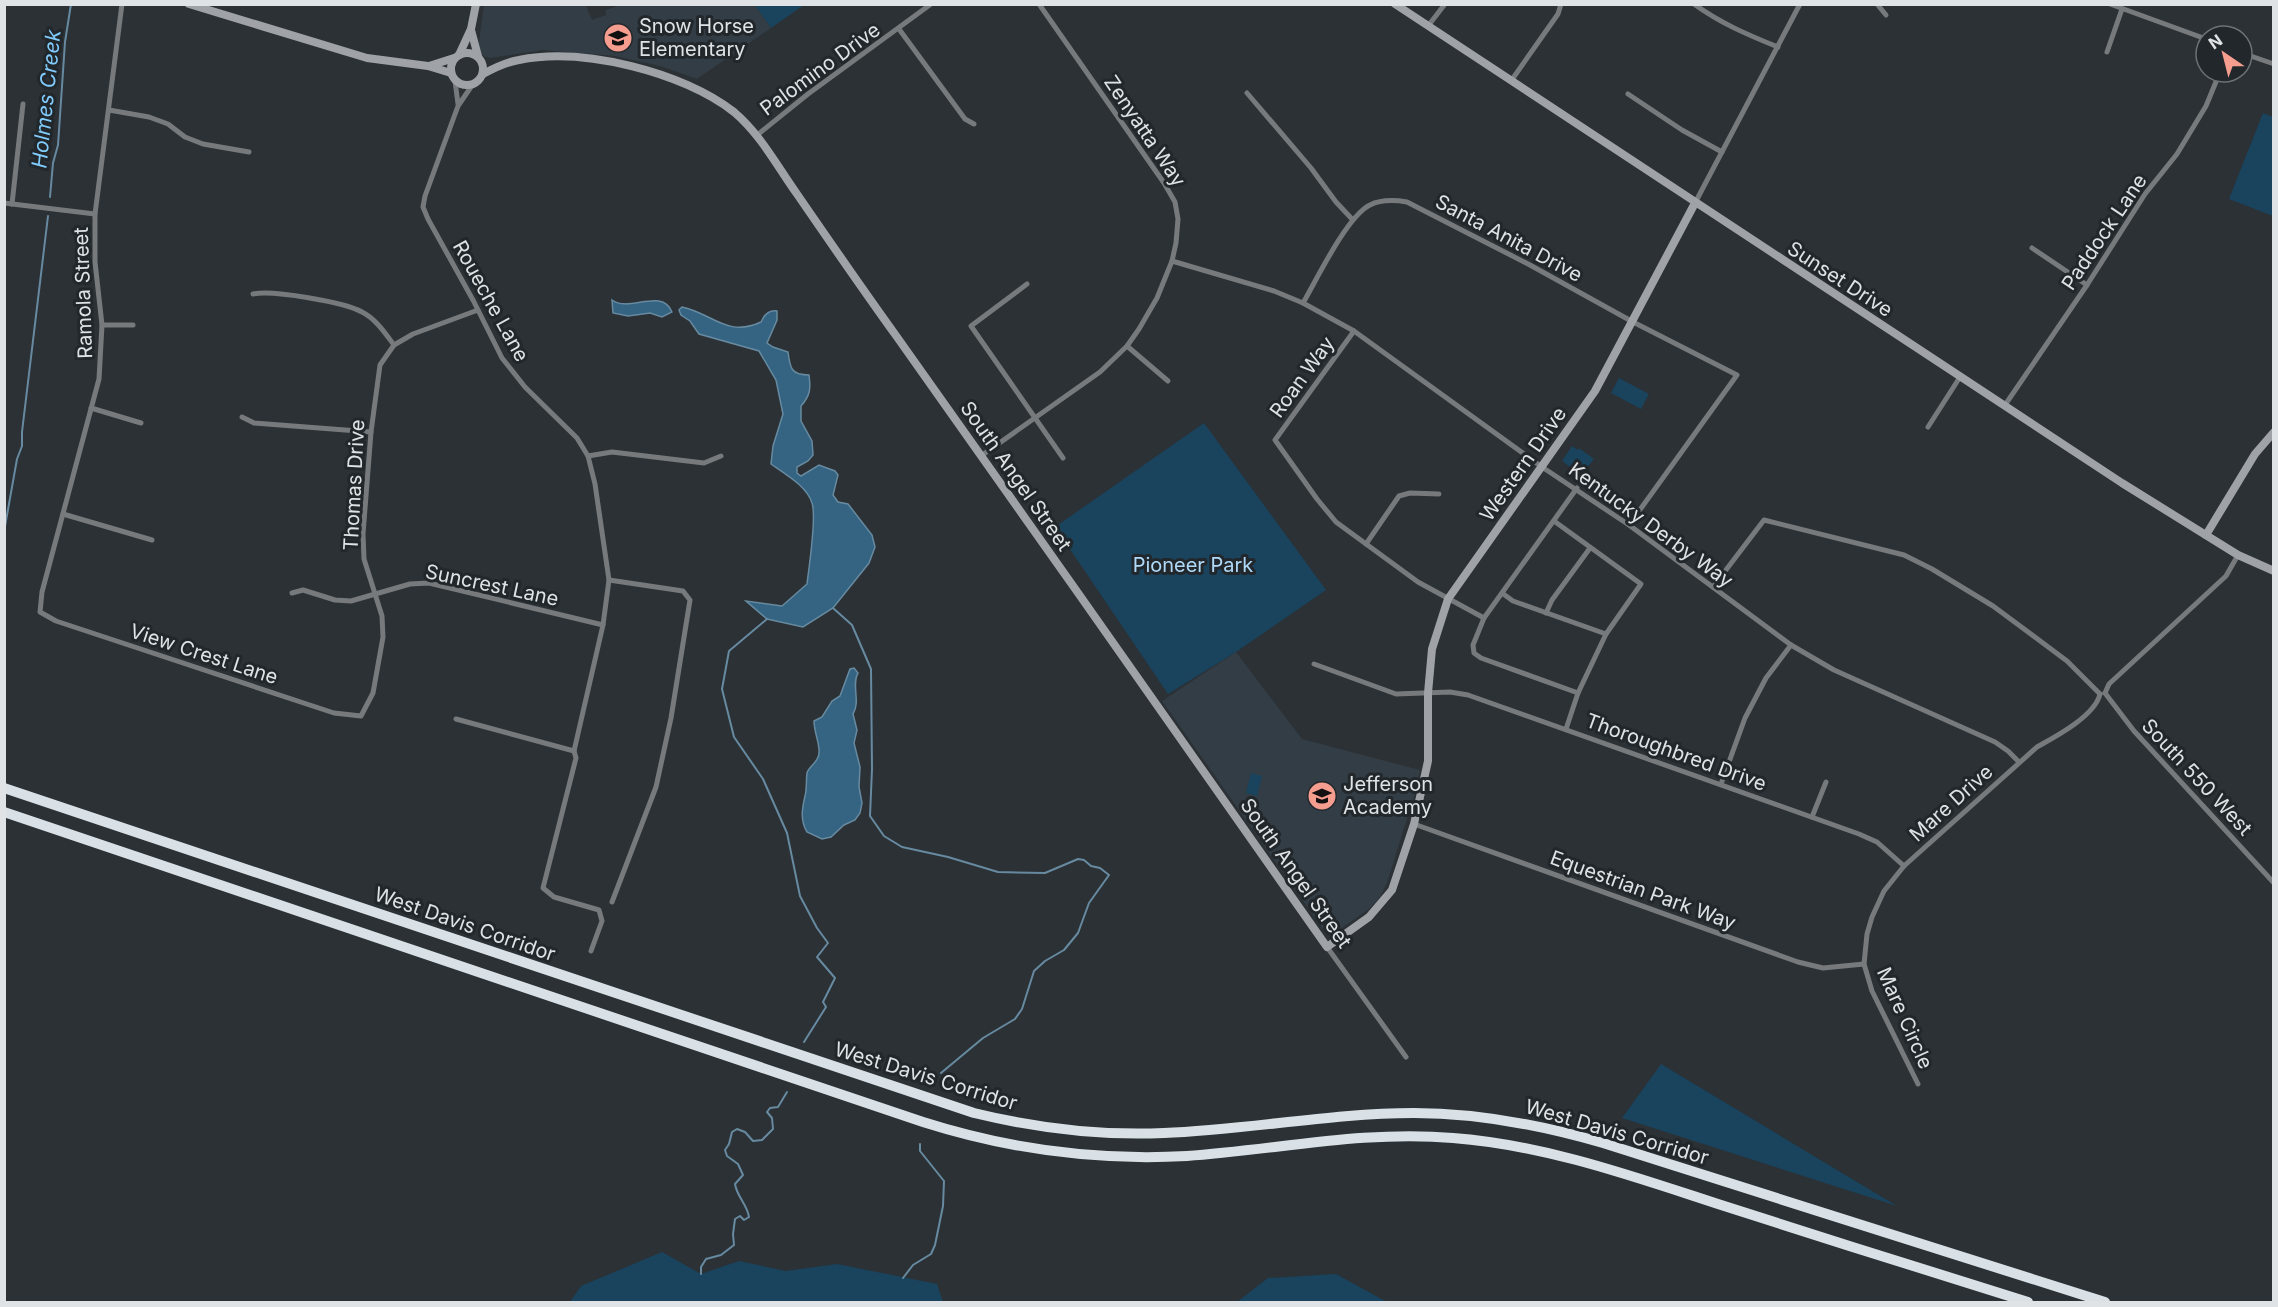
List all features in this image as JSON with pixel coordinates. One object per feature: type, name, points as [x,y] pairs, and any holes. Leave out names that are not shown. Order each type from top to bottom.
[{"type":"highway","name":"West Davis Corridor","points":[[4,788],[974,1113],[1065,1130],[1137,1134],[1394,1114],[1461,1115],[1515,1122],[1603,1143],[2105,1302]]},
{"type":"highway","name":"West Davis Corridor","points":[[4,812],[900,1114],[983,1139],[1050,1151],[1142,1157],[1188,1156],[1388,1137],[1453,1138],[1496,1143],[1599,1166],[2028,1302]]},
{"type":"street","name":"Ramola Street","points":[[40,612],[42,592],[99,379],[102,325],[95,262],[95,214],[122,4]]},
{"type":"street","points":[[189,4],[366,58],[428,66],[451,73]]},
{"type":"street","points":[[458,106],[483,74],[472,43],[471,29],[476,4]]},
{"type":"street","name":"Palomino Drive","points":[[756,136],[808,94],[931,4]]},
{"type":"street","name":"Zenyatta Way","points":[[981,456],[1100,372],[1127,346],[1157,298],[1172,261],[1179,220],[1175,202],[1164,183],[1039,4]]},
{"type":"street","name":"Sunset Drive","points":[[1395,4],[2122,483],[2238,555],[2274,571]]},
{"type":"street","points":[[1428,26],[1445,4]]},
{"type":"street","points":[[1511,81],[1558,15],[1561,4]]},
{"type":"street","points":[[1694,4],[1714,18],[1743,33],[1778,47]]},
{"type":"street","name":"Western Drive","points":[[1327,947],[1369,917],[1392,890],[1414,824],[1428,761],[1428,693],[1432,649],[1448,599],[1595,391],[1800,4]]},
{"type":"street","points":[[1877,4],[1886,15]]},
{"type":"street","points":[[2110,4],[2194,35]]},
{"type":"street","points":[[2107,52],[2122,9]]},
{"type":"street","points":[[458,106],[455,81],[451,73],[471,29]]},
{"type":"street","points":[[899,29],[964,119],[974,124]]},
{"type":"street","points":[[428,66],[469,53],[479,58]]},
{"type":"street","name":"South Angel Street","points":[[483,74],[507,63],[539,57],[602,61],[648,70],[688,84],[707,93],[736,114],[766,146],[794,190],[1406,1057]]},
{"type":"street","points":[[2254,57],[2274,64]]},
{"type":"street","name":"South Angel Street","points":[[479,58],[507,63]]},
{"type":"street","points":[[455,81],[464,85],[473,84]]},
{"type":"street","name":"Paddock Lane","points":[[2005,405],[2145,194],[2177,154],[2206,106],[2215,84]]},
{"type":"street","points":[[1247,93],[1352,219]]},
{"type":"street","points":[[1628,93],[1682,130],[1722,152]]},
{"type":"street","points":[[12,204],[23,104]]},
{"type":"street","name":"Roueche Lane","points":[[458,106],[423,207],[502,358],[525,387],[577,438],[588,456],[595,484],[609,580],[603,625],[574,751],[576,758],[543,888],[554,897],[599,910],[602,921],[591,951]]},
{"type":"street","points":[[109,110],[149,117],[168,124],[185,137],[203,144],[249,152]]},
{"type":"street","name":"Santa Anita Drive","points":[[1303,303],[1352,219],[1370,205],[1390,200],[1407,202],[1737,375],[1629,525]]},
{"type":"street","points":[[4,203],[95,214]]},
{"type":"street","points":[[2032,248],[2086,285]]},
{"type":"street","name":"Kentucky Derby Way","points":[[1172,261],[1274,291],[1303,303],[1354,331],[1542,466],[1629,525],[1791,645],[1834,670],[1995,742],[2019,762]]},
{"type":"street","points":[[1027,284],[971,326],[1063,458]]},
{"type":"street","points":[[253,294],[279,293],[362,312],[378,324],[394,345],[413,334],[478,310]]},
{"type":"street","points":[[102,325],[133,325]]},
{"type":"street","name":"Roan Way","points":[[1354,331],[1275,440],[1336,522],[1365,544]]},
{"type":"street","name":"Thomas Drive","points":[[361,716],[373,693],[383,638],[382,616],[364,559],[363,534],[371,432],[380,365],[394,345]]},
{"type":"street","points":[[1127,346],[1168,381]]},
{"type":"street","points":[[1928,427],[1960,377]]},
{"type":"street","points":[[91,408],[141,423]]},
{"type":"street","points":[[242,417],[254,423],[371,432]]},
{"type":"street","points":[[2206,535],[2255,454],[2274,432]]},
{"type":"street","points":[[588,456],[612,452],[704,463],[721,456]]},
{"type":"street","points":[[1577,488],[1484,618],[1473,645],[1474,653],[1481,658],[1578,693]]},
{"type":"street","points":[[1439,494],[1410,493],[1399,496],[1365,544],[1418,582],[1484,618]]},
{"type":"street","points":[[63,514],[152,540]]},
{"type":"street","name":"South 550 West","points":[[1713,587],[1764,520],[1904,555],[1932,569],[1992,606],[2067,661],[2103,694],[2134,732],[2274,883]]},
{"type":"street","points":[[1554,521],[1641,584],[1606,634],[1578,693],[1566,729]]},
{"type":"street","points":[[1546,613],[1552,600],[1590,548]]},
{"type":"street","name":"Mare Drive","points":[[1864,964],[1867,934],[1872,916],[1884,891],[1904,866],[2019,762],[2037,747],[2060,734],[2081,718],[2096,704],[2109,684],[2226,576],[2238,555]]},
{"type":"street","points":[[609,580],[683,591],[690,600],[671,718],[656,787],[612,902]]},
{"type":"street","name":"Suncrest Lane","points":[[292,592],[303,590],[335,600],[351,601],[410,584],[429,583],[603,625]]},
{"type":"street","points":[[1502,594],[1514,601],[1606,634]]},
{"type":"street","name":"View Crest Lane","points":[[40,612],[56,621],[323,710],[361,716]]},
{"type":"street","points":[[1721,784],[1745,718],[1766,678],[1791,645]]},
{"type":"street","name":"Thoroughbred Drive","points":[[1314,664],[1396,694],[1468,695],[1721,784],[1877,842],[1904,866]]},
{"type":"street","points":[[456,719],[574,751]]},
{"type":"street","points":[[1812,817],[1826,782]]},
{"type":"street","name":"Equestrian Park Way","points":[[1414,824],[1798,962],[1823,968],[1864,964]]},
{"type":"street","name":"Mare Circle","points":[[1864,964],[1872,991],[1918,1084]]},
{"type":"shaded area","name":"Snow Horse Elementary","points":[[484,5],[586,5],[592,20],[606,15],[605,10],[621,5],[755,5],[771,28],[697,79],[660,66],[615,56],[543,50],[490,58],[483,56],[478,49]]},
{"type":"shaded area","points":[[612,300],[627,304],[661,301],[672,312],[662,317],[650,313],[628,316],[613,313]]},
{"type":"shaded area","points":[[682,307],[720,323],[739,327],[761,322],[767,313],[777,311],[777,320],[767,343],[788,352],[792,370],[798,374],[809,375],[809,392],[801,406],[801,421],[812,441],[813,455],[797,467],[797,473],[801,476],[819,465],[835,471],[838,475],[833,495],[838,502],[848,504],[872,535],[875,547],[869,563],[833,608],[803,627],[767,619],[746,601],[782,606],[807,584],[813,530],[812,503],[801,486],[771,464],[773,446],[783,414],[776,380],[759,351],[699,334],[690,321],[681,315],[679,310]]},
{"type":"shaded area","name":"Jefferson Academy","points":[[1236,652],[1302,739],[1420,770],[1387,883],[1380,897],[1369,909],[1333,934],[1325,932],[1162,701]]},
{"type":"shaded area","points":[[854,668],[858,673],[853,714],[857,730],[854,743],[860,767],[859,787],[862,803],[860,813],[855,820],[844,825],[831,837],[822,839],[807,832],[802,819],[807,773],[819,753],[814,721],[822,717],[832,701],[840,696],[850,669]]},
{"type":"green space","points":[[755,5],[804,5],[771,28]]},
{"type":"green space","points":[[2263,113],[2273,117],[2273,216],[2229,199]]},
{"type":"green space","points":[[1619,378],[1649,394],[1641,409],[1611,393]]},
{"type":"green space","name":"Pioneer Park","points":[[1204,423],[1326,590],[1236,652],[1168,694],[1055,527]]},
{"type":"green space","points":[[1572,446],[1578,450],[1579,448],[1594,459],[1581,475],[1562,461]]},
{"type":"green space","points":[[1251,773],[1262,776],[1257,796],[1246,793]]},
{"type":"green space","points":[[1661,1064],[1897,1206],[1622,1118]]},
{"type":"green space","points":[[662,1252],[701,1274],[739,1261],[786,1271],[837,1264],[937,1284],[943,1302],[570,1302],[581,1286]]},
{"type":"green space","points":[[1336,1274],[1387,1302],[1237,1302],[1268,1278]]},
{"type":"waterway","name":"Holmes Creek","points":[[50,197],[53,163],[58,145],[65,42],[71,4]]},
{"type":"waterway","name":"Holmes Creek","points":[[4,532],[17,459],[22,446],[48,216]]},
{"type":"waterway","points":[[833,608],[852,625],[871,669],[870,816],[884,836],[902,847],[948,857],[998,872],[1045,873],[1078,859],[1100,868],[1109,875],[1089,903],[1078,933],[1064,950],[1045,961],[1034,971],[1022,1009],[1015,1019],[983,1038],[941,1073]]},
{"type":"waterway","points":[[767,619],[729,651],[722,689],[734,737],[763,779],[787,833],[800,896],[828,943],[817,957],[835,978],[823,1002],[826,1007],[804,1042]]},
{"type":"waterway","points":[[701,1274],[701,1267],[706,1259],[721,1255],[734,1245],[735,1219],[740,1216],[744,1220],[749,1217],[735,1184],[743,1175],[738,1164],[727,1156],[725,1150],[732,1132],[737,1129],[745,1132],[753,1141],[762,1140],[773,1129],[772,1118],[767,1112],[770,1108],[778,1107],[787,1092]]},
{"type":"waterway","points":[[903,1278],[913,1265],[931,1254],[943,1206],[944,1181],[920,1151],[920,1144]]},
{"type":"place","name":"Snow Horse Elementary","points":[[618,38]]},
{"type":"place","name":"Jefferson Academy","points":[[1322,796]]}]
